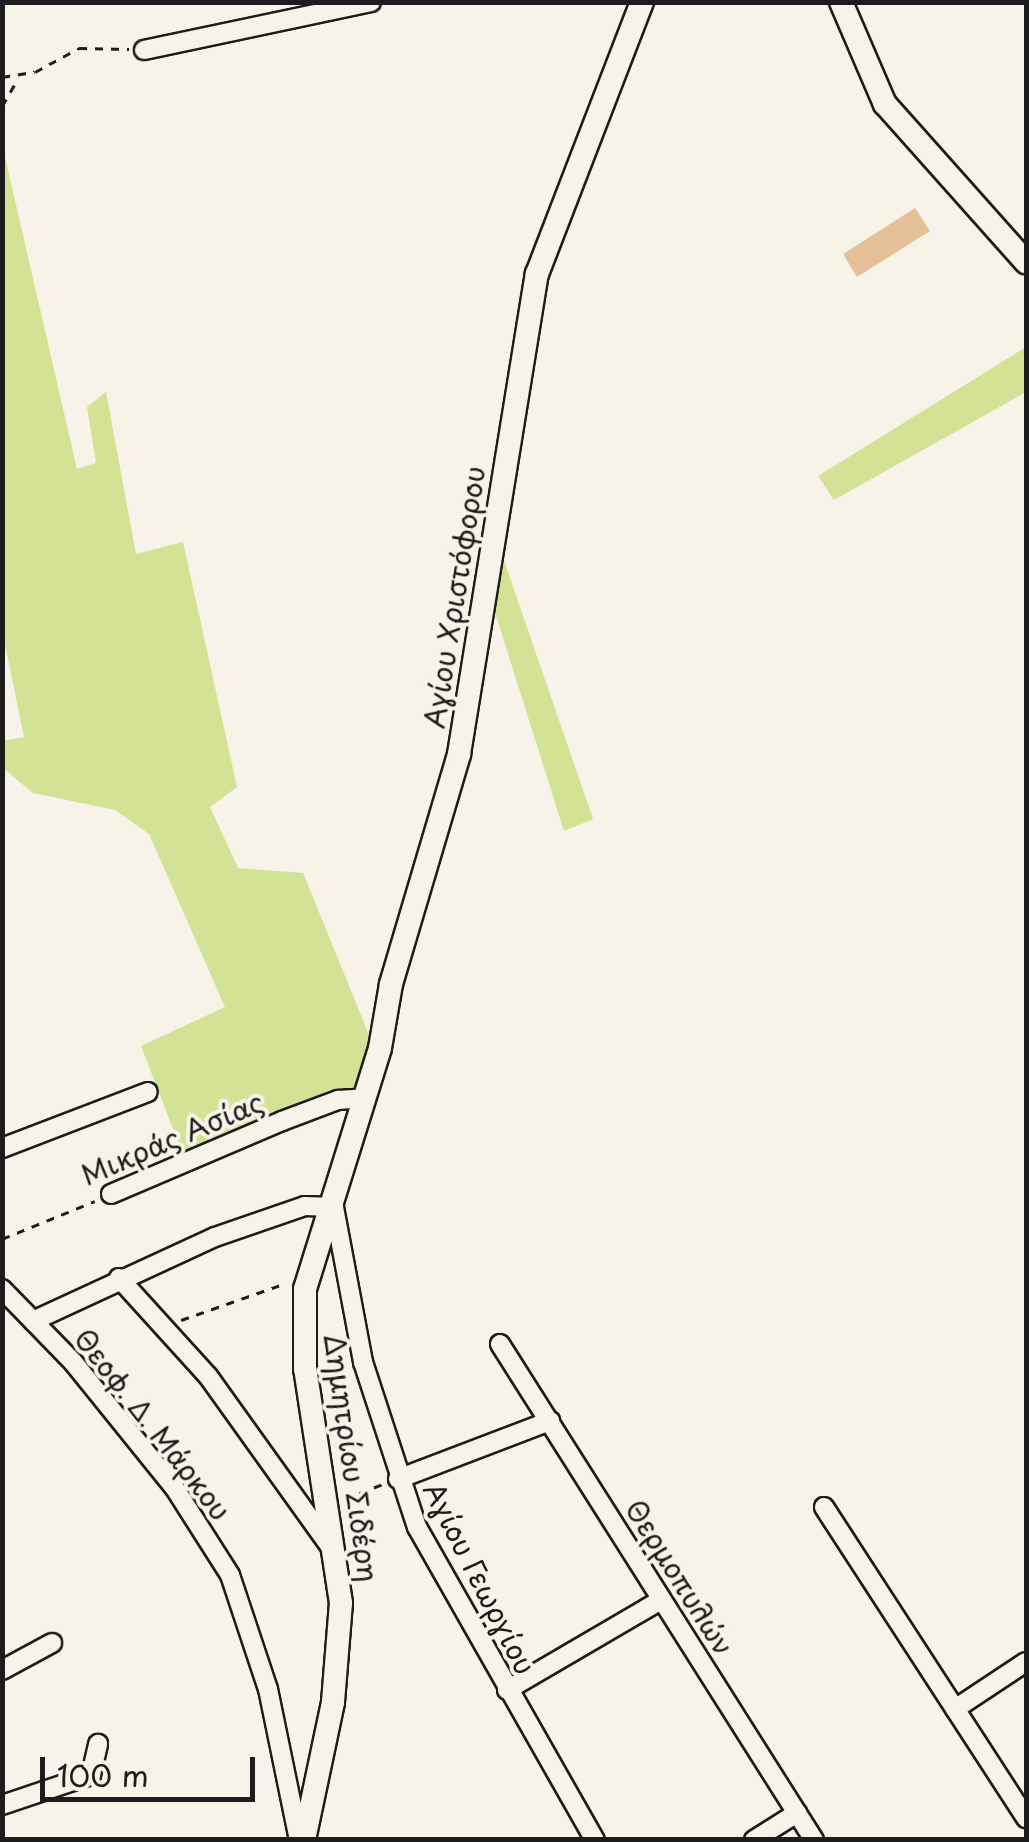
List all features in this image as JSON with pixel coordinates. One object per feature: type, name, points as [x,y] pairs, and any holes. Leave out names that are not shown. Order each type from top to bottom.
[{"type":"street","points":[[144,50],[371,2]]},
{"type":"street","name":"Αγίου Χριστόφορου","points":[[334,1207],[458,754],[537,274],[642,2]]},
{"type":"street","points":[[840,2],[885,104],[1026,262]]},
{"type":"street","points":[[2,1148],[148,1092]]},
{"type":"street","name":"Μικράς Ασίας","points":[[110,1194],[296,1116],[364,1098]]},
{"type":"street","points":[[34,1321],[119,1278],[275,1214],[334,1207]]},
{"type":"street","name":"Δημητρίου Σιδέρη","points":[[302,1840],[333,1702],[341,1603],[306,1369],[308,1280],[334,1207]]},
{"type":"street","name":"Αγίου Γεωργίου","points":[[334,1207],[363,1362],[398,1479],[417,1527],[595,1840]]},
{"type":"street","points":[[119,1278],[164,1326],[334,1553]]},
{"type":"street","name":"Θεοφ. Δ. Μάρκου","points":[[2,1289],[34,1321],[174,1488],[230,1574],[268,1689],[302,1840]]},
{"type":"street","name":"Θερμοπυλών","points":[[500,1344],[814,1840]]},
{"type":"street","points":[[398,1479],[550,1421]]},
{"type":"street","points":[[824,1507],[1026,1818]]},
{"type":"street","points":[[507,1690],[661,1600]]},
{"type":"street","points":[[2,1670],[52,1644]]},
{"type":"street","points":[[956,1709],[1026,1662]]},
{"type":"street","points":[[2,1805],[90,1775],[98,1744]]},
{"type":"street","points":[[754,1840],[797,1813]]},
{"type":"path","points":[[2,77],[18,76],[79,48],[144,50]]},
{"type":"path","points":[[2,106],[18,76]]},
{"type":"path","name":"Μικράς Ασίας","points":[[2,1239],[110,1194]]},
{"type":"path","points":[[164,1326],[308,1280]]},
{"type":"path","points":[[327,1505],[398,1479]]},
{"type":"green space","points":[[2,144],[77,469],[96,463],[87,407],[106,392],[136,554],[183,542],[237,787],[210,807],[238,868],[303,873],[374,1047],[358,1088],[318,1099],[185,1160],[141,1046],[225,1007],[149,834],[115,810],[33,793],[3,768],[3,741],[24,737],[2,630]]},
{"type":"green space","points":[[1026,347],[1026,392],[834,500],[818,476]]},
{"type":"green space","points":[[500,549],[593,819],[564,831],[492,603]]},
{"type":"building","points":[[915,208],[930,231],[857,277],[843,254]]}]
